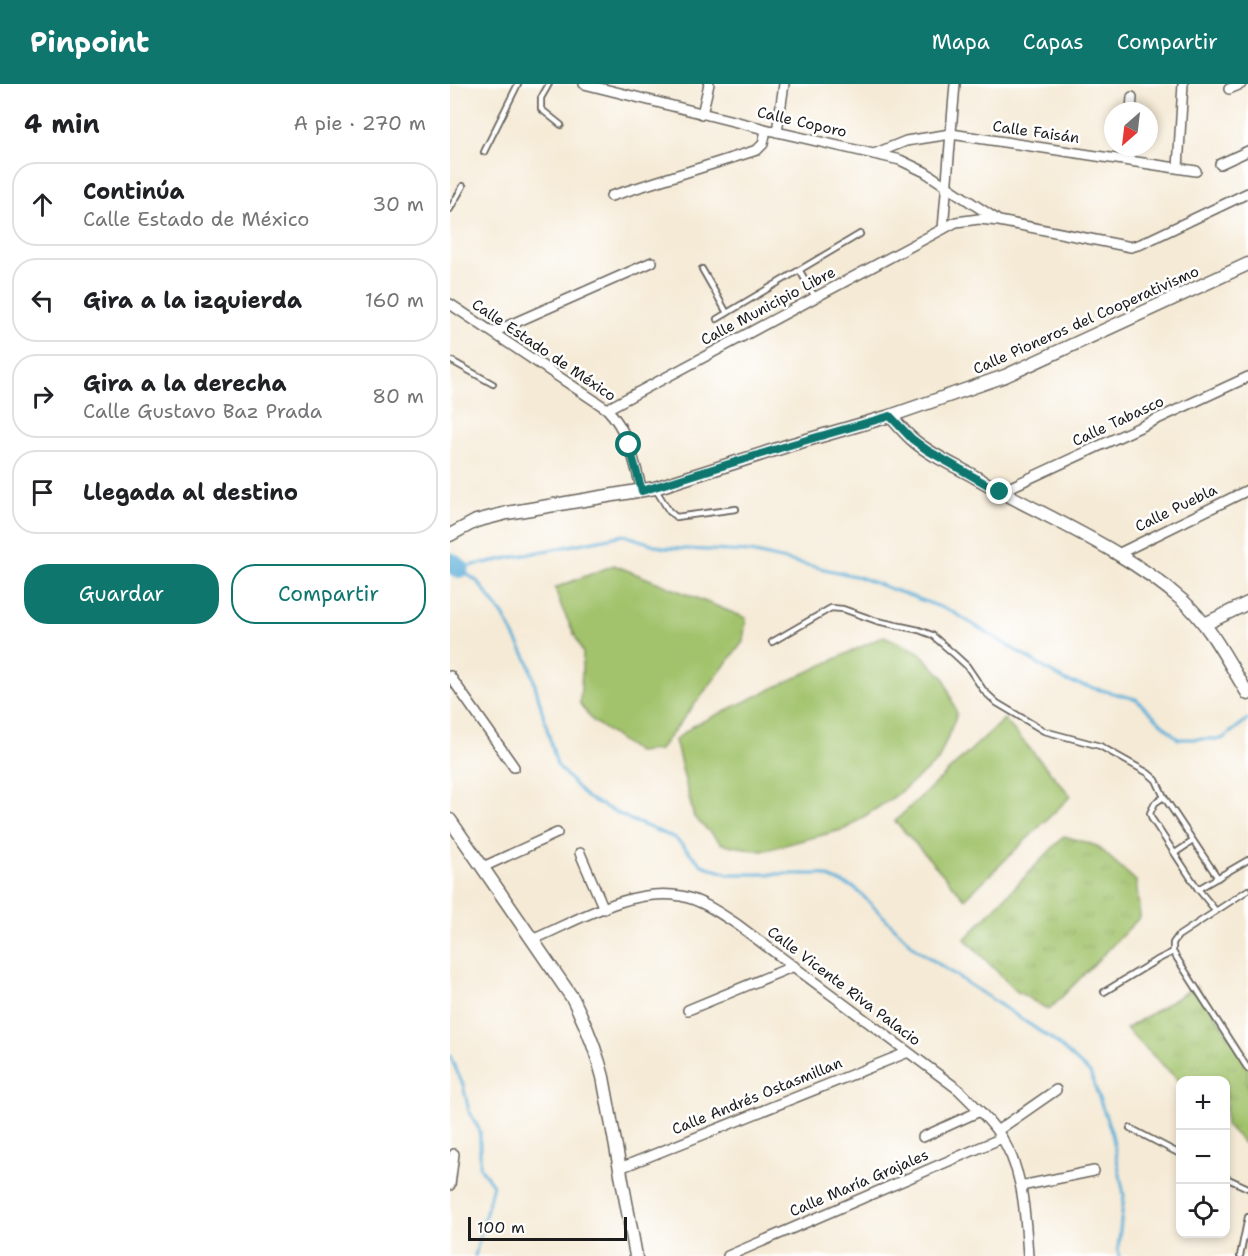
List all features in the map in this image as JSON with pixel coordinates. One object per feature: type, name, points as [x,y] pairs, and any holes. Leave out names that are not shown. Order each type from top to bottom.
[{"type":"street","name":"Calle Coporo","points":[[584,84],[766,130],[874,153],[913,165],[999,221]]},
{"type":"street","points":[[702,114],[709,84]]},
{"type":"street","points":[[777,132],[784,84]]},
{"type":"street","points":[[943,229],[955,84]]},
{"type":"street","points":[[1178,168],[1183,84]]},
{"type":"street","points":[[1229,89],[1241,84]]},
{"type":"street","points":[[1131,97],[1131,102]]},
{"type":"street","points":[[611,196],[747,155],[763,144],[766,130]]},
{"type":"street","name":"Calle Faisán","points":[[874,153],[906,141],[951,134],[1196,171]]},
{"type":"street","points":[[1220,164],[1248,151]]},
{"type":"street","points":[[1128,156],[1128,160]]},
{"type":"street","name":"Calle Coporo","points":[[943,229],[966,220],[999,221],[1131,247],[1142,244],[1248,193]]},
{"type":"street","name":"Calle Municipio Libre","points":[[606,410],[943,229]]},
{"type":"street","points":[[494,332],[652,262]]},
{"type":"street","name":"Calle Pioneros del Cooperativismo","points":[[450,535],[476,521],[507,513],[655,488],[890,416],[1005,376],[1248,264]]},
{"type":"street","name":"Calle Estado de México","points":[[450,304],[494,332],[617,420],[625,433],[642,491]]},
{"type":"street","name":"Calle Tabasco","points":[[1000,492],[1248,377]]},
{"type":"street","points":[[890,416],[912,439],[927,450],[1000,492],[1118,554],[1183,601],[1205,624],[1248,694]]},
{"type":"street","name":"Calle Puebla","points":[[1118,554],[1248,490]]},
{"type":"street","points":[[1205,624],[1248,603]]},
{"type":"street","points":[[450,676],[514,767]]},
{"type":"street","points":[[450,820],[534,939],[573,999],[587,1026],[603,1077],[636,1256]]},
{"type":"street","points":[[483,867],[557,833]]},
{"type":"street","points":[[580,853],[604,909]]},
{"type":"street","name":"Calle Vicente Riva Palacio","points":[[534,939],[624,900],[652,894],[682,896],[707,906],[738,925],[958,1090],[980,1111],[1000,1135],[1014,1161],[1021,1186],[1028,1256]]},
{"type":"street","points":[[688,1010],[794,966]]},
{"type":"street","name":"Calle Andrés Ostasmillan","points":[[620,1167],[906,1053]]},
{"type":"street","name":"Calle María Grajales","points":[[728,1256],[1000,1135],[1056,1090]]},
{"type":"street","points":[[923,1137],[980,1111]]},
{"type":"street","points":[[450,1185],[454,1154]]},
{"type":"street","points":[[1021,1186],[1094,1171]]},
{"type":"lane","points":[[484,152],[518,84]]},
{"type":"lane","points":[[549,84],[541,98],[541,109],[561,125]]},
{"type":"lane","points":[[450,209],[463,186]]},
{"type":"lane","points":[[717,319],[860,234]]},
{"type":"lane","points":[[702,269],[727,313]]},
{"type":"lane","points":[[800,271],[815,298]]},
{"type":"lane","points":[[450,360],[493,384]]},
{"type":"lane","points":[[655,488],[669,511],[676,517],[736,509]]},
{"type":"lane","points":[[772,642],[831,608],[843,609],[876,621],[932,635],[967,666],[984,691],[997,703],[1044,731],[1100,746],[1148,773],[1156,780],[1164,797],[1218,878]]},
{"type":"lane","points":[[1164,797],[1155,803],[1150,813],[1198,889],[1216,910]]},
{"type":"lane","points":[[1175,853],[1193,841]]},
{"type":"lane","points":[[1198,889],[1248,860]]},
{"type":"lane","points":[[1248,890],[1178,936],[1173,943],[1173,952],[1248,1069]]},
{"type":"lane","points":[[1104,992],[1173,952]]},
{"type":"lane","points":[[1130,1128],[1176,1152]]},
{"type":"lane","points":[[1230,1180],[1248,1188]]},
{"type":"lane","points":[[1240,1256],[1248,1217]]},
{"type":"green space","points":[[614,565],[746,618],[743,642],[659,750],[637,752],[593,721],[580,704],[583,653],[555,588]]},
{"type":"green space","points":[[884,636],[919,652],[944,678],[957,714],[938,761],[894,797],[845,829],[762,851],[722,844],[694,817],[675,740],[693,726]]},
{"type":"green space","points":[[1004,719],[1071,796],[965,899],[895,821]]},
{"type":"green space","points":[[1064,836],[1097,846],[1136,881],[1140,917],[1049,1010],[1016,991],[965,939]]},
{"type":"green space","points":[[1196,986],[1248,1063],[1248,1147],[1230,1129],[1230,1076],[1176,1076],[1176,1078],[1126,1029]]},
{"type":"waterway","points":[[459,568],[624,535],[664,548],[751,552],[859,577],[951,611],[1066,681],[1136,699],[1178,739],[1222,739],[1248,719]]},
{"type":"waterway","points":[[450,562],[459,568]]},
{"type":"waterway","points":[[459,568],[478,582],[503,615],[529,663],[557,765],[586,797],[631,820],[675,838],[702,865],[728,874],[821,874],[855,888],[916,949],[1053,1040],[1090,1073],[1112,1134],[1124,1195],[1119,1256]]},
{"type":"waterway","points":[[450,1056],[463,1085],[469,1111],[480,1131],[480,1167],[493,1185],[475,1256]]},
{"type":"route","points":[[629,445],[642,491],[890,416],[912,439],[927,450],[1000,492]]}]
